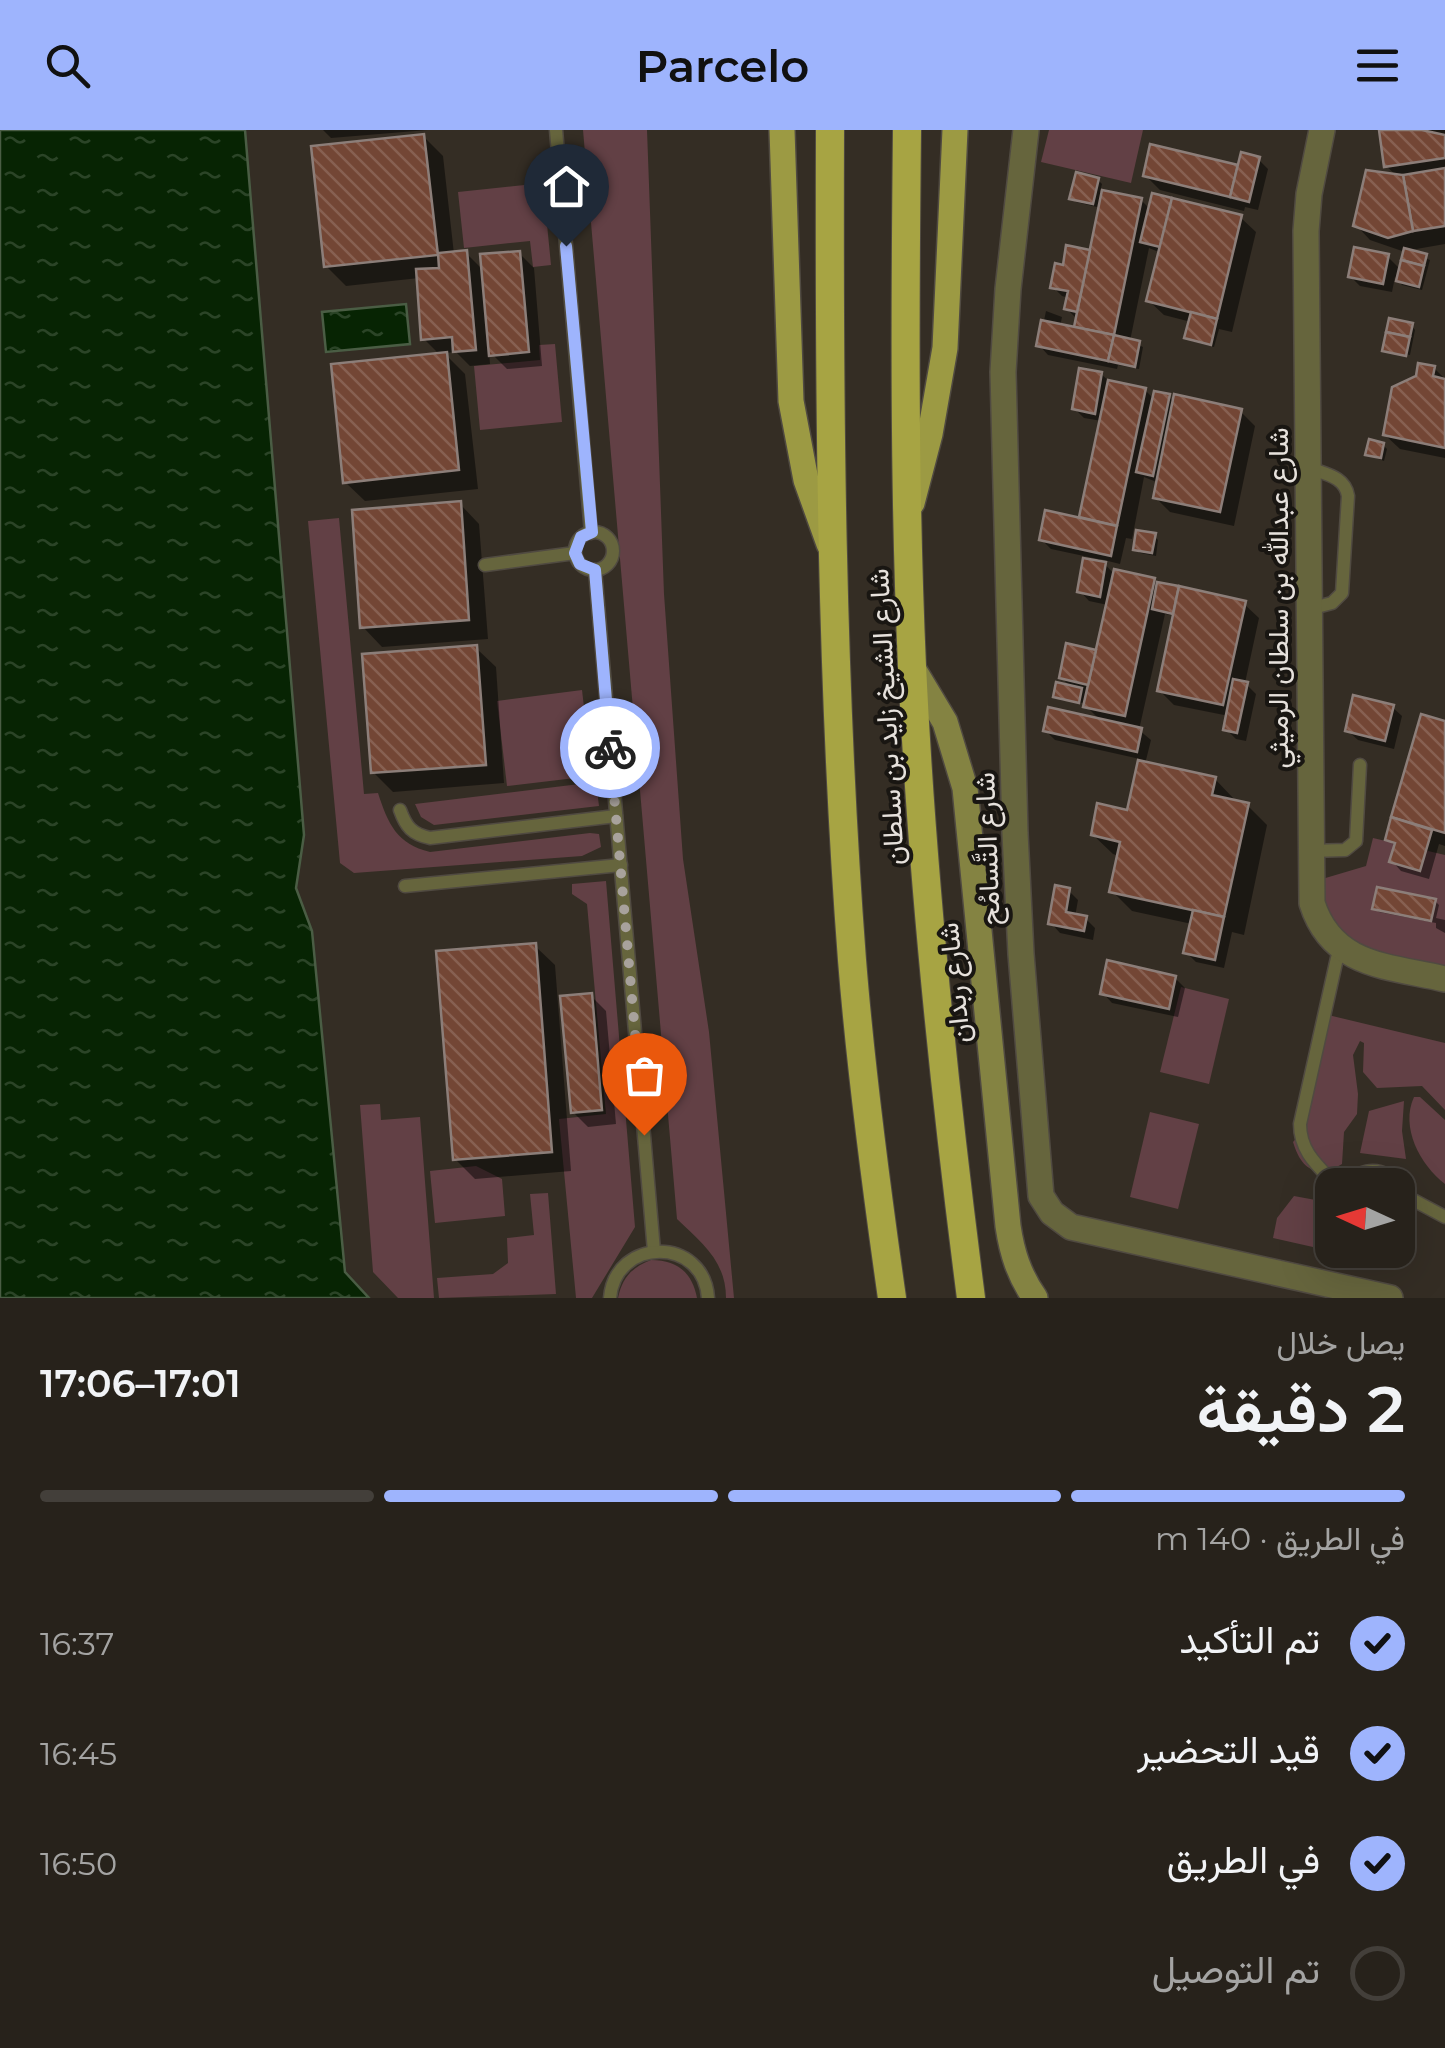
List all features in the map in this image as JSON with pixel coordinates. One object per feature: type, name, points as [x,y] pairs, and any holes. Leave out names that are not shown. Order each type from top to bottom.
[{"type":"highway","name":"شارع الشيخ زايد بن سلطان","points":[[830,130],[836,682],[852,961],[892,1298]]},
{"type":"highway","name":"شارع الشيخ زايد بن سلطان","points":[[907,130],[904,325],[912,668],[950,1138],[971,1298]]},
{"type":"main road","points":[[782,130],[790,401],[806,480],[833,555]]},
{"type":"main road","points":[[908,518],[930,434],[944,348],[956,130]]},
{"type":"main road","name":"شارع ربدان","points":[[912,668],[945,722],[965,788],[1008,1226],[1012,1254],[1035,1298]]},
{"type":"street","name":"شارع التَّسامُح","points":[[1026,130],[1002,372],[1016,850],[1042,1196],[1052,1213],[1071,1227],[1390,1298]]},
{"type":"street","name":"شارع عبدالله بن سلطان الرميثي","points":[[1322,130],[1306,223],[1312,903],[1322,929],[1357,959],[1445,979]]},
{"type":"lane","points":[[556,130],[592,532]]},
{"type":"lane","points":[[1307,467],[1340,479],[1348,496],[1342,593],[1332,603],[1308,609]]},
{"type":"lane","points":[[592,532],[605,536],[613,553],[608,564],[595,570],[580,564],[575,553],[581,537],[592,532]]},
{"type":"lane","points":[[485,564],[575,553]]},
{"type":"lane","points":[[595,570],[654,1251]]},
{"type":"lane","points":[[1310,852],[1346,850],[1356,841],[1360,765]]},
{"type":"lane","points":[[400,810],[406,826],[416,835],[430,838],[616,816]]},
{"type":"lane","points":[[406,886],[621,865]]},
{"type":"lane","points":[[1320,1168],[1302,1145],[1300,1124],[1337,958]]},
{"type":"lane","points":[[1415,1201],[1445,1217]]},
{"type":"lane","points":[[610,1298],[614,1278],[624,1265],[636,1256],[654,1251],[681,1255],[694,1264],[708,1298]]},
{"type":"shaded area","points":[[583,130],[647,130],[664,594],[683,859],[709,1032],[734,1298],[726,1298],[722,1273],[711,1254],[677,1219]]},
{"type":"shaded area","points":[[1049,130],[1143,130],[1131,183],[1041,162]]},
{"type":"shaded area","points":[[543,183],[551,265],[533,267],[530,241],[464,248],[458,192]]},
{"type":"shaded area","points":[[555,344],[562,422],[480,430],[474,366],[540,360],[539,345]]},
{"type":"shaded area","points":[[339,518],[364,794],[378,793],[395,831],[409,844],[430,852],[590,833],[599,834],[601,847],[582,856],[354,873],[340,863],[308,521]]},
{"type":"shaded area","points":[[582,690],[592,776],[507,786],[497,701]]},
{"type":"shaded area","points":[[596,782],[599,806],[434,825],[421,817],[415,804]]},
{"type":"shaded area","points":[[1373,838],[1445,855],[1445,971],[1343,946],[1312,882],[1366,866]]},
{"type":"shaded area","points":[[606,881],[635,1227],[592,1298],[576,1298],[559,1119],[606,1114],[587,904],[572,894],[572,884]]},
{"type":"shaded area","points":[[1181,987],[1229,999],[1209,1084],[1160,1072]]},
{"type":"shaded area","points":[[1324,1014],[1445,1043],[1445,1110],[1422,1086],[1377,1088],[1363,1072],[1364,1043],[1360,1041],[1353,1055],[1357,1114],[1344,1132],[1342,1164],[1315,1170],[1305,1165],[1293,1142],[1300,1134]]},
{"type":"shaded area","points":[[1414,1097],[1420,1097],[1445,1120],[1445,1184],[1428,1167],[1415,1145],[1409,1121]]},
{"type":"shaded area","points":[[1404,1101],[1402,1131],[1406,1159],[1360,1153],[1369,1111]]},
{"type":"shaded area","points":[[380,1104],[381,1120],[420,1117],[434,1298],[398,1298],[373,1272],[360,1105]]},
{"type":"shaded area","points":[[1150,1112],[1199,1124],[1178,1209],[1130,1197]]},
{"type":"shaded area","points":[[476,1166],[502,1179],[505,1216],[435,1223],[430,1171]]},
{"type":"shaded area","points":[[548,1193],[556,1294],[439,1298],[437,1278],[493,1274],[508,1263],[507,1238],[534,1235],[530,1194]]},
{"type":"shaded area","points":[[1294,1196],[1315,1200],[1315,1247],[1273,1238],[1277,1218]]},
{"type":"shaded area","points":[[651,1260],[682,1269],[697,1298],[618,1298],[629,1274]]},
{"type":"water","points":[[0,130],[245,130],[304,835],[296,888],[312,931],[345,1272],[369,1298],[0,1298]]},
{"type":"water","points":[[406,304],[410,344],[326,352],[322,312]]},
{"type":"building","points":[[1379,130],[1422,130],[1445,135],[1445,158],[1384,167]]},
{"type":"building","points":[[424,134],[438,255],[324,267],[311,146]]},
{"type":"building","points":[[1150,144],[1238,165],[1230,197],[1143,176]]},
{"type":"building","points":[[1241,152],[1260,157],[1249,202],[1230,197]]},
{"type":"building","points":[[1445,168],[1445,226],[1413,231],[1403,175]]},
{"type":"building","points":[[1366,170],[1403,175],[1413,231],[1388,238],[1353,226]]},
{"type":"building","points":[[1076,172],[1099,178],[1093,204],[1069,199]]},
{"type":"building","points":[[1102,190],[1142,198],[1114,335],[1074,327]]},
{"type":"building","points":[[1152,193],[1172,198],[1160,247],[1140,242]]},
{"type":"building","points":[[1172,198],[1242,215],[1217,319],[1146,301]]},
{"type":"building","points":[[1066,245],[1090,250],[1077,312],[1064,309],[1068,291],[1050,288],[1055,263],[1063,265]]},
{"type":"building","points":[[1354,247],[1389,254],[1383,284],[1348,277]]},
{"type":"building","points":[[1404,248],[1427,254],[1424,266],[1401,260]]},
{"type":"building","points":[[467,250],[476,350],[453,352],[452,337],[421,340],[416,269],[439,268],[438,253]]},
{"type":"building","points":[[520,251],[529,352],[489,356],[480,254]]},
{"type":"building","points":[[1401,260],[1424,266],[1419,287],[1396,281]]},
{"type":"building","points":[[1191,312],[1217,319],[1211,345],[1184,338]]},
{"type":"building","points":[[1389,318],[1413,323],[1410,337],[1386,332]]},
{"type":"building","points":[[1041,320],[1114,335],[1108,361],[1036,346]]},
{"type":"building","points":[[1386,332],[1410,337],[1406,356],[1382,351]]},
{"type":"building","points":[[1114,335],[1140,341],[1135,367],[1108,361]]},
{"type":"building","points":[[447,352],[459,470],[343,483],[331,364]]},
{"type":"building","points":[[1418,363],[1435,366],[1433,376],[1445,379],[1445,448],[1383,435],[1392,387],[1416,376]]},
{"type":"building","points":[[1079,368],[1102,372],[1095,414],[1072,409]]},
{"type":"building","points":[[1108,380],[1146,388],[1117,526],[1079,517]]},
{"type":"building","points":[[1154,391],[1170,394],[1153,476],[1136,472]]},
{"type":"building","points":[[1174,394],[1242,409],[1220,512],[1153,498]]},
{"type":"building","points":[[1369,439],[1384,443],[1381,458],[1365,455]]},
{"type":"building","points":[[461,501],[469,620],[360,628],[352,510]]},
{"type":"building","points":[[1045,510],[1117,526],[1111,556],[1039,540]]},
{"type":"building","points":[[1136,530],[1156,533],[1152,553],[1133,550]]},
{"type":"building","points":[[1083,558],[1106,562],[1100,597],[1077,592]]},
{"type":"building","points":[[1114,569],[1155,578],[1125,716],[1083,707]]},
{"type":"building","points":[[1157,582],[1179,586],[1173,614],[1152,609]]},
{"type":"building","points":[[1179,586],[1246,601],[1223,705],[1157,691]]},
{"type":"building","points":[[1066,643],[1096,650],[1088,685],[1059,678]]},
{"type":"building","points":[[477,645],[486,765],[371,773],[362,654]]},
{"type":"building","points":[[1233,679],[1248,682],[1237,733],[1223,730]]},
{"type":"building","points":[[1056,682],[1082,688],[1079,703],[1053,697]]},
{"type":"building","points":[[1353,695],[1394,705],[1385,741],[1345,731]]},
{"type":"building","points":[[1048,707],[1142,728],[1137,752],[1043,731]]},
{"type":"building","points":[[1421,714],[1445,721],[1445,833],[1391,817]]},
{"type":"building","points":[[1138,760],[1216,777],[1212,795],[1249,803],[1224,917],[1109,892],[1120,842],[1091,835],[1097,803],[1127,810]]},
{"type":"building","points":[[1391,817],[1432,830],[1420,871],[1389,862],[1395,843],[1385,840]]},
{"type":"building","points":[[1055,885],[1070,888],[1066,912],[1087,916],[1084,931],[1048,924]]},
{"type":"building","points":[[1377,887],[1436,899],[1431,921],[1372,909]]},
{"type":"building","points":[[1193,910],[1224,917],[1215,960],[1183,953]]},
{"type":"building","points":[[536,943],[552,1152],[453,1160],[436,951]]},
{"type":"building","points":[[1107,960],[1176,976],[1169,1009],[1100,994]]},
{"type":"building","points":[[592,993],[602,1110],[571,1113],[560,996]]},
{"type":"way so far","points":[[610,748],[644,1135]]},
{"type":"route","points":[[566,246],[592,532],[581,537],[575,553],[580,564],[595,570],[610,748]]}]
